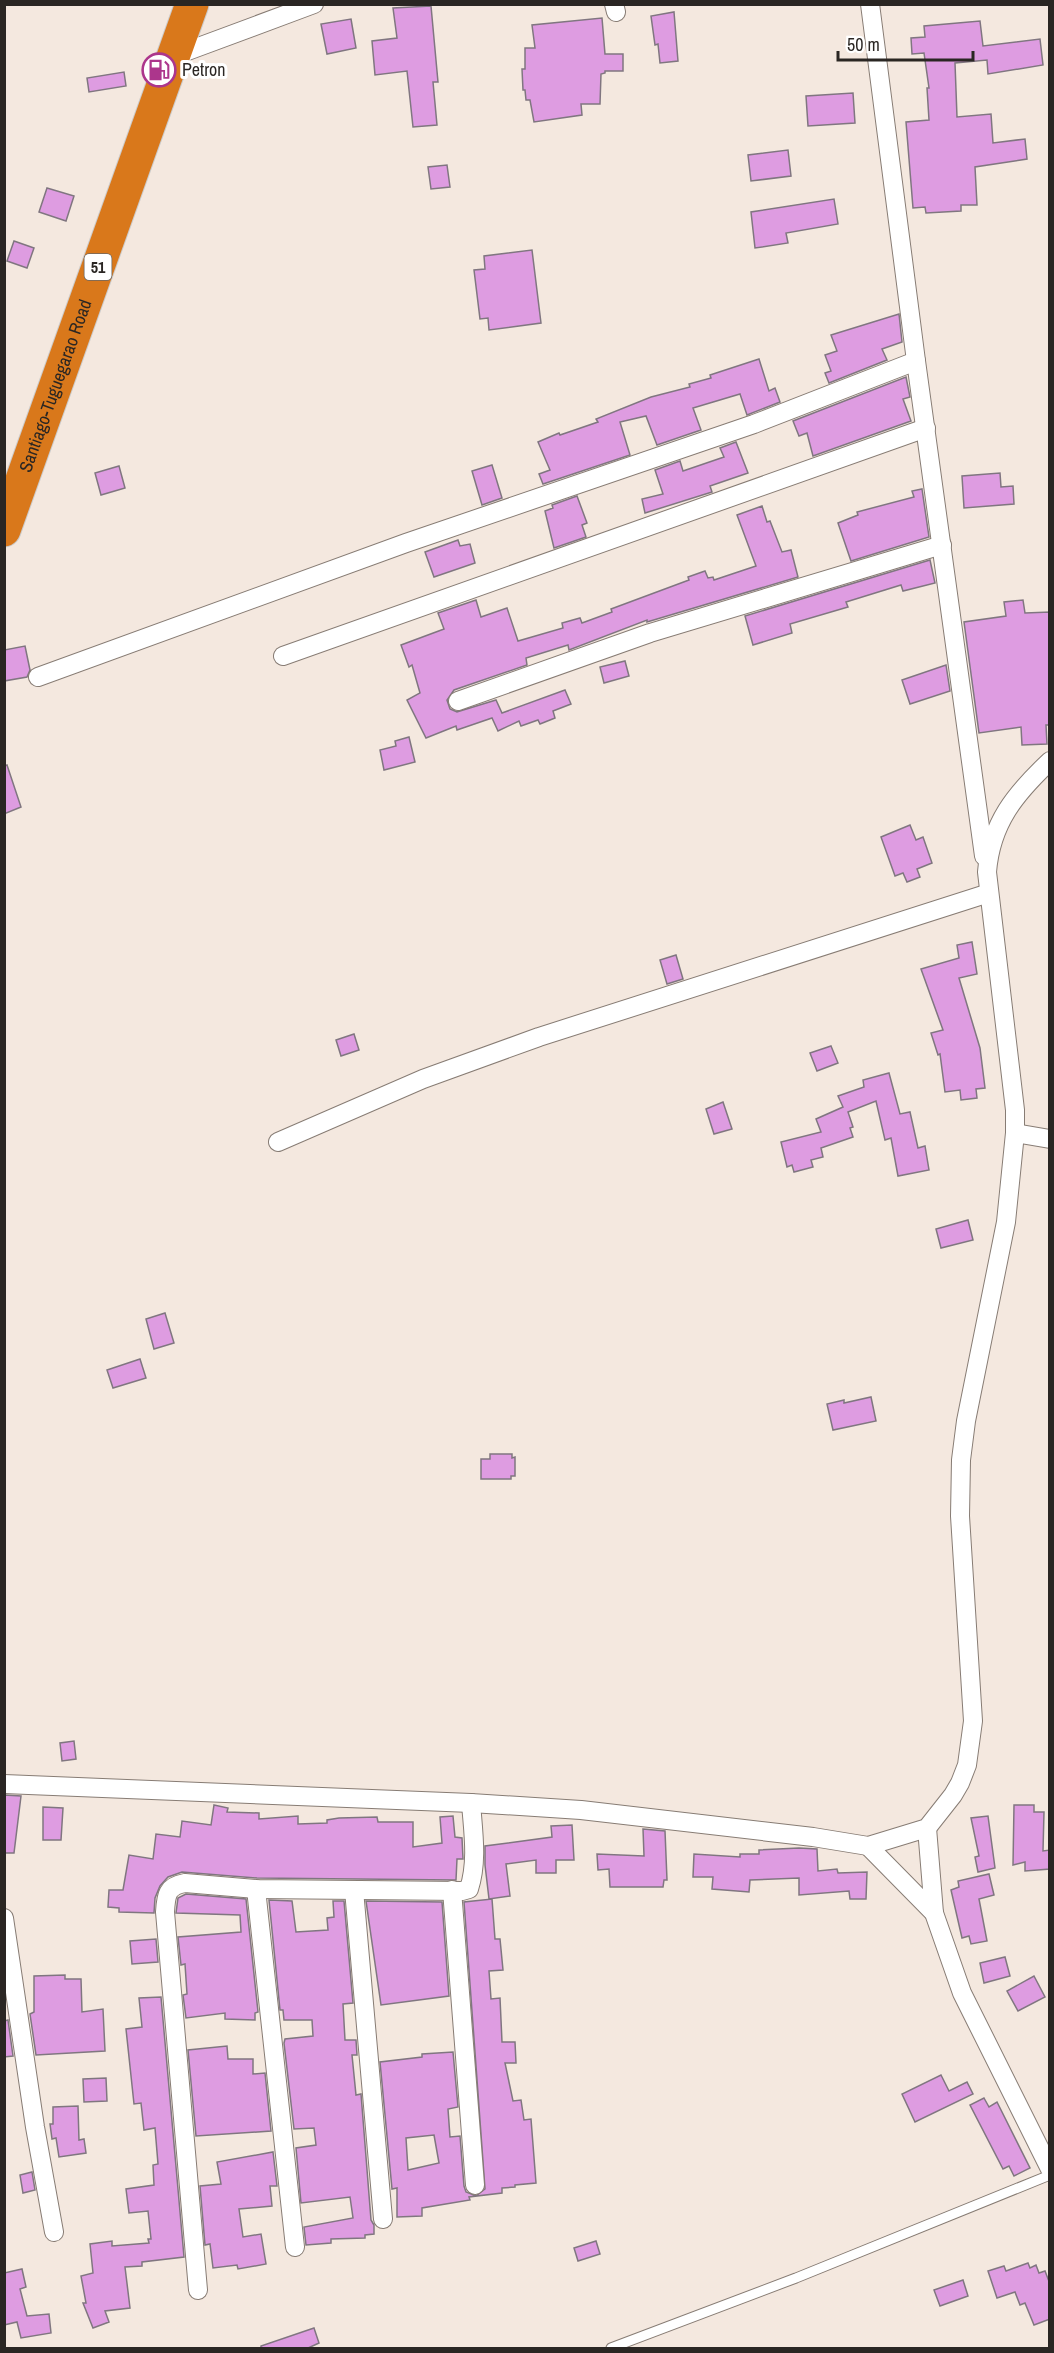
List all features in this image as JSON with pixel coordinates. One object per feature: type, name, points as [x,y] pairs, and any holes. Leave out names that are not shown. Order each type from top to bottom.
[{"type":"highway","name":"Santiago-Tuguegarao Road","points":[[4,530],[192,4]]},
{"type":"street","points":[[174,56],[314,4]]},
{"type":"street","points":[[4,1784],[471,1803],[637,1816],[813,1837],[868,1846],[927,1828],[953,1796],[960,1783],[967,1765],[973,1721],[960,1516],[961,1460],[966,1421],[1006,1222],[1015,1133],[1014,1110],[987,872],[916,361],[870,4]]},
{"type":"street","points":[[38,677],[417,539],[754,424],[916,361]]},
{"type":"street","points":[[283,656],[926,428]]},
{"type":"street","points":[[458,701],[650,633],[942,545]]},
{"type":"street","points":[[987,872],[992,839],[999,823],[1018,795],[1050,761]]},
{"type":"street","points":[[278,1142],[423,1078],[539,1037],[989,892]]},
{"type":"street","points":[[1015,1133],[1050,1140]]},
{"type":"street","points":[[198,2290],[166,1901],[170,1890],[175,1885],[186,1883],[256,1889],[462,1891],[469,1888],[472,1879],[474,1852],[471,1803]]},
{"type":"street","points":[[927,1828],[934,1913],[962,1993],[1050,2169]]},
{"type":"street","points":[[868,1846],[934,1913]]},
{"type":"street","points":[[256,1889],[295,2247]]},
{"type":"street","points":[[354,1890],[383,2219]]},
{"type":"street","points":[[452,1890],[475,2185]]},
{"type":"street","points":[[4,1918],[35,2127],[54,2232]]},
{"type":"lane","points":[[611,2349],[796,2278],[1050,2175]]},
{"type":"building","points":[[431,6],[438,82],[433,82],[437,125],[413,127],[407,71],[375,75],[372,41],[397,38],[393,8]]},
{"type":"building","points":[[674,12],[678,61],[660,63],[651,16]]},
{"type":"building","points":[[602,18],[605,54],[623,54],[623,71],[605,71],[601,74],[600,104],[581,104],[582,115],[534,122],[530,100],[526,100],[525,90],[523,90],[522,69],[525,69],[525,48],[535,48],[532,25]]},
{"type":"building","points":[[351,19],[356,48],[327,54],[321,24]]},
{"type":"building","points":[[980,21],[983,46],[1040,39],[1043,65],[988,74],[987,60],[955,63],[957,117],[991,114],[993,143],[1025,139],[1027,159],[975,167],[977,205],[961,205],[961,211],[926,213],[925,207],[913,208],[906,122],[929,120],[927,88],[929,88],[924,53],[912,54],[911,38],[925,37],[924,26]]},
{"type":"building","points":[[124,72],[126,86],[89,92],[87,78]]},
{"type":"building","points":[[853,93],[855,123],[808,126],[806,96]]},
{"type":"building","points":[[788,150],[791,176],[751,181],[748,155]]},
{"type":"building","points":[[447,165],[450,187],[431,189],[428,167]]},
{"type":"building","points":[[47,188],[74,196],[66,221],[39,212]]},
{"type":"building","points":[[834,199],[838,224],[786,233],[788,243],[755,248],[751,212]]},
{"type":"building","points":[[14,241],[34,248],[27,268],[7,261]]},
{"type":"building","points":[[532,250],[541,323],[489,330],[488,318],[480,319],[474,270],[485,269],[484,256]]},
{"type":"building","points":[[899,314],[902,342],[882,349],[887,360],[829,383],[825,373],[831,371],[825,355],[837,351],[831,335]]},
{"type":"building","points":[[759,359],[769,391],[775,388],[780,402],[747,415],[740,394],[693,408],[701,430],[657,445],[646,416],[620,422],[630,455],[543,484],[539,474],[550,470],[538,442],[559,433],[560,435],[598,422],[596,419],[651,397],[690,387],[689,384],[711,378],[710,375]]},
{"type":"building","points":[[906,377],[910,397],[903,399],[911,421],[813,456],[807,433],[799,436],[793,421]]},
{"type":"building","points":[[736,442],[748,473],[710,486],[712,492],[645,513],[642,499],[663,494],[655,470],[680,461],[683,471],[724,457],[720,448]]},
{"type":"building","points":[[492,465],[502,498],[482,505],[472,471]]},
{"type":"building","points":[[119,466],[125,488],[101,495],[95,473]]},
{"type":"building","points":[[1000,473],[1001,487],[1013,486],[1014,504],[964,508],[962,476]]},
{"type":"building","points":[[922,489],[929,537],[851,561],[838,523],[858,515],[857,512],[914,497],[912,491]]},
{"type":"building","points":[[577,496],[587,523],[582,525],[586,537],[554,548],[545,511],[553,508],[552,505]]},
{"type":"building","points":[[762,506],[782,552],[791,550],[798,577],[647,622],[647,620],[569,650],[568,645],[526,658],[527,665],[454,690],[447,700],[450,709],[457,712],[496,700],[502,713],[565,690],[571,704],[553,711],[555,718],[540,724],[538,720],[521,726],[519,721],[498,731],[492,718],[457,730],[456,726],[426,738],[407,700],[420,693],[412,665],[409,667],[401,645],[444,629],[438,613],[476,600],[481,617],[507,608],[518,641],[563,628],[562,623],[580,618],[582,623],[612,612],[611,609],[689,580],[688,577],[705,571],[708,578],[713,577],[714,580],[756,566],[737,515]]},
{"type":"building","points":[[458,540],[460,546],[470,544],[475,563],[434,577],[425,552]]},
{"type":"building","points":[[930,560],[935,583],[903,591],[901,585],[846,602],[848,607],[790,624],[792,633],[753,645],[745,616]]},
{"type":"building","points":[[1023,600],[1025,613],[1050,612],[1050,725],[1046,725],[1047,744],[1022,745],[1021,727],[979,733],[964,622],[1006,616],[1004,602]]},
{"type":"building","points":[[25,646],[30,670],[27,677],[4,681],[4,650]]},
{"type":"building","points":[[625,661],[629,676],[604,683],[600,667]]},
{"type":"building","points":[[946,665],[950,691],[910,704],[902,680]]},
{"type":"building","points":[[409,737],[415,762],[384,770],[380,750],[396,746],[395,741]]},
{"type":"building","points":[[7,765],[21,807],[4,814],[4,766]]},
{"type":"building","points":[[910,825],[916,840],[923,837],[932,863],[917,869],[920,877],[907,882],[903,873],[895,876],[881,837]]},
{"type":"building","points":[[972,942],[977,974],[959,978],[980,1048],[985,1088],[976,1089],[977,1098],[961,1100],[960,1090],[945,1092],[940,1054],[938,1055],[931,1033],[943,1030],[921,969],[959,958],[957,945]]},
{"type":"building","points":[[676,955],[683,979],[667,984],[660,960]]},
{"type":"building","points":[[354,1034],[359,1050],[341,1056],[336,1040]]},
{"type":"building","points":[[831,1046],[838,1063],[817,1071],[810,1053]]},
{"type":"building","points":[[889,1073],[900,1114],[910,1112],[918,1148],[925,1146],[929,1170],[898,1176],[891,1138],[885,1140],[876,1101],[848,1112],[853,1127],[850,1128],[853,1137],[821,1148],[823,1157],[811,1160],[813,1167],[794,1172],[792,1165],[787,1167],[781,1142],[821,1132],[816,1119],[843,1107],[838,1096],[864,1087],[863,1080]]},
{"type":"building","points":[[723,1102],[732,1129],[714,1134],[706,1109]]},
{"type":"building","points":[[968,1220],[973,1240],[941,1248],[936,1229]]},
{"type":"building","points":[[165,1313],[174,1343],[154,1349],[146,1319]]},
{"type":"building","points":[[140,1359],[146,1378],[113,1388],[107,1370]]},
{"type":"building","points":[[871,1397],[876,1421],[833,1430],[827,1404]]},
{"type":"building","points":[[490,1454],[512,1454],[512,1458],[515,1457],[515,1476],[511,1476],[511,1479],[481,1479],[481,1459],[490,1459]]},
{"type":"building","points":[[74,1741],[76,1759],[62,1761],[60,1743]]},
{"type":"building","points":[[4,1795],[21,1796],[14,1853],[4,1853]]},
{"type":"building","points":[[214,1805],[228,1808],[227,1812],[259,1813],[259,1819],[298,1816],[298,1824],[327,1823],[327,1820],[339,1818],[377,1817],[378,1822],[413,1822],[413,1847],[442,1843],[440,1817],[453,1816],[455,1837],[462,1838],[463,1859],[457,1859],[456,1880],[257,1878],[182,1872],[168,1877],[160,1886],[155,1898],[154,1913],[119,1912],[119,1908],[108,1907],[109,1890],[123,1890],[129,1855],[153,1859],[156,1834],[180,1837],[182,1821],[211,1825]]},
{"type":"building","points":[[1014,1805],[1034,1805],[1034,1812],[1044,1812],[1043,1851],[1050,1850],[1050,1869],[1025,1871],[1025,1862],[1013,1865]]},
{"type":"building","points":[[43,1807],[63,1808],[61,1840],[43,1840]]},
{"type":"building","points":[[988,1816],[995,1868],[978,1872],[975,1857],[979,1856],[971,1818]]},
{"type":"building","points":[[572,1825],[574,1860],[556,1860],[556,1873],[536,1873],[536,1860],[506,1864],[510,1896],[489,1899],[485,1846],[552,1837],[551,1826]]},
{"type":"building","points":[[643,1829],[665,1831],[667,1880],[664,1880],[663,1887],[610,1887],[609,1869],[598,1870],[597,1854],[644,1856]]},
{"type":"building","points":[[817,1849],[818,1871],[837,1869],[838,1873],[867,1872],[866,1899],[850,1899],[849,1891],[799,1895],[799,1878],[750,1880],[749,1892],[712,1889],[713,1877],[693,1877],[694,1854],[740,1857],[740,1854],[759,1854],[759,1850]]},
{"type":"building","points":[[989,1874],[994,1895],[979,1899],[987,1941],[971,1944],[969,1936],[962,1938],[951,1890],[959,1887],[958,1881]]},
{"type":"building","points":[[186,1894],[246,1899],[258,2012],[255,2013],[255,2020],[225,2019],[225,2013],[186,2018],[183,1995],[187,1994],[185,1964],[181,1965],[178,1937],[241,1932],[240,1915],[176,1913],[178,1898]]},
{"type":"building","points":[[492,1899],[495,1939],[500,1939],[503,1970],[489,1971],[491,1999],[500,1998],[502,2042],[515,2042],[516,2063],[505,2063],[513,2101],[521,2100],[524,2120],[531,2119],[536,2183],[515,2185],[515,2187],[502,2188],[502,2193],[469,2197],[470,2200],[422,2208],[422,2216],[397,2217],[397,2188],[392,2189],[380,2062],[422,2057],[422,2054],[453,2052],[458,2107],[448,2109],[450,2137],[460,2136],[466,2192],[476,2196],[485,2189],[464,1902]],"holes":[[[434,2135],[439,2163],[408,2170],[406,2138]]]},
{"type":"building","points":[[269,1900],[292,1901],[296,1932],[328,1930],[327,1918],[334,1917],[333,1901],[344,1901],[353,2003],[343,2004],[345,2040],[356,2040],[357,2055],[352,2055],[356,2095],[361,2094],[371,2220],[374,2225],[374,2234],[365,2235],[365,2238],[331,2239],[331,2243],[306,2245],[304,2227],[353,2218],[350,2197],[301,2203],[296,2148],[316,2145],[314,2128],[294,2129],[284,2043],[285,2039],[313,2036],[312,2020],[284,2020],[283,2010],[280,2010]]},
{"type":"building","points":[[366,1901],[442,1902],[449,1996],[381,2005]]},
{"type":"building","points":[[156,1939],[158,1962],[132,1964],[130,1941]]},
{"type":"building","points":[[1005,1957],[1010,1976],[984,1983],[980,1963]]},
{"type":"building","points":[[65,1975],[65,1979],[81,1979],[82,2012],[103,2009],[105,2051],[36,2055],[30,2014],[34,2012],[34,1976]]},
{"type":"building","points":[[1034,1976],[1045,1997],[1018,2011],[1007,1991]]},
{"type":"building","points":[[161,1997],[184,2257],[142,2262],[142,2266],[125,2267],[130,2308],[105,2311],[109,2322],[93,2328],[83,2303],[86,2303],[81,2276],[93,2273],[90,2244],[112,2241],[112,2246],[149,2243],[148,2239],[151,2239],[148,2211],[129,2213],[126,2189],[154,2185],[153,2165],[158,2164],[155,2128],[144,2130],[141,2103],[134,2104],[126,2029],[142,2027],[139,1998]]},
{"type":"building","points":[[8,2020],[13,2056],[4,2057],[4,2021]]},
{"type":"building","points":[[227,2046],[228,2059],[253,2059],[253,2074],[265,2073],[271,2131],[196,2136],[188,2050]]},
{"type":"building","points":[[941,2075],[949,2091],[967,2082],[973,2094],[915,2122],[902,2094]]},
{"type":"building","points":[[106,2078],[107,2101],[84,2102],[83,2079]]},
{"type":"building","points":[[984,2098],[989,2107],[997,2102],[1030,2168],[1014,2176],[1009,2166],[1003,2169],[970,2105]]},
{"type":"building","points":[[78,2106],[79,2140],[84,2139],[86,2153],[59,2157],[56,2138],[52,2139],[50,2124],[53,2124],[53,2107]]},
{"type":"building","points":[[273,2152],[277,2186],[270,2186],[272,2206],[239,2209],[243,2237],[261,2234],[266,2264],[238,2269],[237,2265],[213,2268],[210,2244],[205,2245],[200,2186],[221,2184],[217,2162]]},
{"type":"building","points":[[32,2172],[35,2190],[23,2193],[20,2175]]},
{"type":"building","points":[[596,2241],[600,2254],[578,2261],[574,2248]]},
{"type":"building","points":[[1028,2263],[1030,2268],[1036,2265],[1039,2273],[1045,2271],[1050,2284],[1050,2319],[1034,2325],[1025,2303],[1020,2305],[1015,2292],[997,2298],[988,2271],[1004,2266],[1006,2271]]},
{"type":"building","points":[[22,2269],[26,2287],[20,2289],[27,2316],[49,2314],[51,2333],[21,2338],[17,2322],[4,2325],[4,2273]]},
{"type":"building","points":[[963,2280],[968,2296],[940,2306],[934,2290]]},
{"type":"building","points":[[314,2328],[319,2343],[306,2349],[261,2349],[261,2346]]},
{"type":"place","name":"Petron","points":[[159,70]]}]
